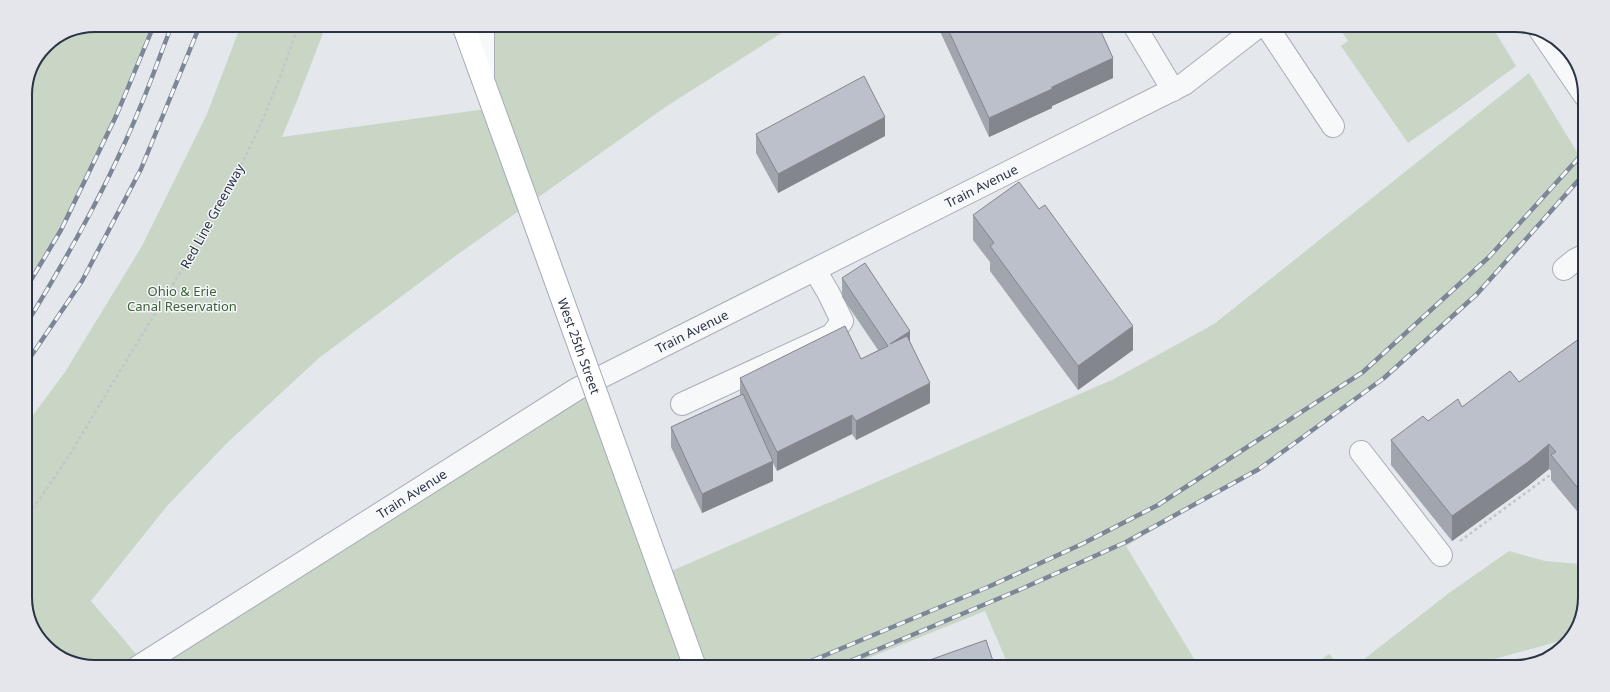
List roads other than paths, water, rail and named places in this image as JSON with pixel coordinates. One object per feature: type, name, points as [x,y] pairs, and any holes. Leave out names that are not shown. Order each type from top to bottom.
[{"type":"main road","name":"West 25th Street","points":[[466,32],[692,660]]},
{"type":"street","points":[[483,32],[483,77]]},
{"type":"street","points":[[1138,32],[1173,90]]},
{"type":"street","name":"Train Avenue","points":[[149,660],[577,389],[1173,90],[1184,84],[1251,32]]},
{"type":"street","points":[[1271,32],[1333,126]]},
{"type":"street","points":[[1547,40],[1577,85]]},
{"type":"street","points":[[1564,269],[1578,258]]},
{"type":"street","points":[[682,404],[832,334],[842,321],[815,270]]},
{"type":"street","points":[[1361,452],[1441,555]]},
{"type":"railway","points":[[32,278],[61,230],[117,114],[151,32]]},
{"type":"railway","points":[[32,314],[88,218],[116,162],[145,95],[169,32]]},
{"type":"railway","points":[[32,355],[82,281],[141,169],[197,32]]},
{"type":"railway","points":[[814,660],[988,587],[1082,544],[1158,505],[1363,372],[1489,257],[1578,159]]},
{"type":"railway","points":[[853,660],[1019,590],[1126,542],[1259,469],[1384,378],[1477,294],[1578,181]]},
{"type":"park label","name":"Ohio & Erie Canal Reservation","points":[[182,298]]}]
